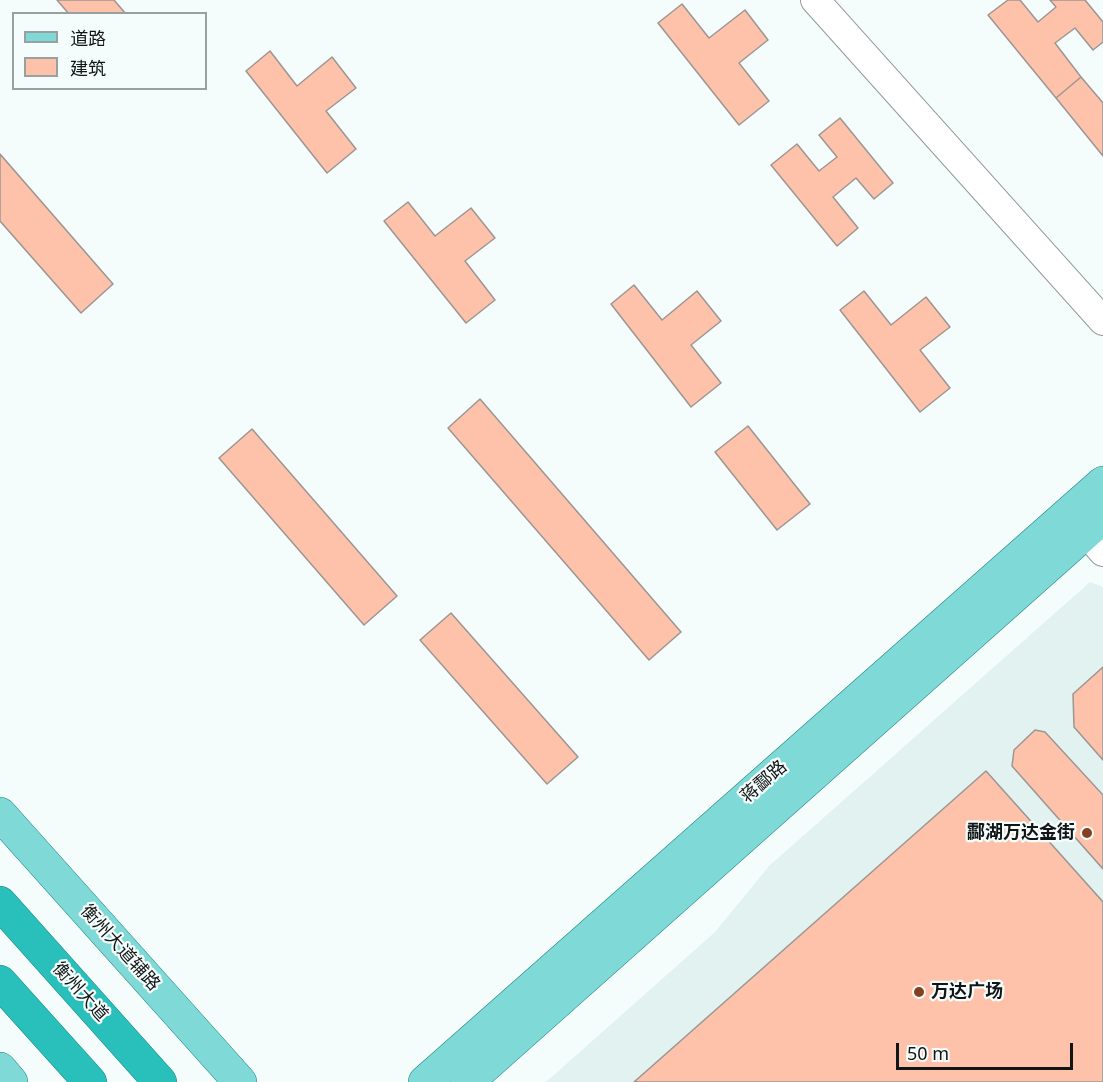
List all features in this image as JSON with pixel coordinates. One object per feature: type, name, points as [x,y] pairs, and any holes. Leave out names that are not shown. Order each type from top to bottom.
[{"type":"highway","name":"衡州大道","points":[[0,903],[160,1082]]},
{"type":"highway","points":[[0,982],[90,1082]]},
{"type":"main road","name":"蒋酃路","points":[[467,1082],[1090,529],[1103,483]]},
{"type":"main road","name":"蒋酃路","points":[[425,1082],[1090,529]]},
{"type":"main road","name":"衡州大道辅路","points":[[0,814],[240,1082]]},
{"type":"main road","points":[[0,1069],[11,1082]]},
{"type":"street","points":[[815,0],[1103,321]]},
{"type":"shaded area","points":[[1090,582],[1103,587],[1103,1082],[546,1082],[715,932],[769,866]]},
{"type":"building","points":[[57,0],[114,0],[124,12],[67,12]]},
{"type":"building","points":[[1008,0],[1020,0],[1038,22],[1056,7],[1050,0],[1085,0],[1103,22],[1103,42],[1093,50],[1075,28],[1055,43],[1081,77],[1056,98],[988,15]]},
{"type":"building","points":[[682,4],[709,38],[745,10],[768,40],[739,63],[769,101],[739,125],[658,23]]},
{"type":"building","points":[[270,51],[297,86],[332,57],[356,88],[326,111],[356,149],[327,173],[246,71]]},
{"type":"building","points":[[1081,77],[1103,103],[1103,156],[1056,98]]},
{"type":"building","points":[[840,118],[893,183],[874,199],[856,178],[833,197],[858,228],[837,246],[771,165],[797,144],[819,171],[837,157],[819,135]]},
{"type":"building","points":[[0,154],[113,284],[81,313],[0,221]]},
{"type":"building","points":[[408,202],[435,236],[471,208],[495,238],[465,261],[495,300],[466,323],[384,221]]},
{"type":"building","points":[[634,285],[662,320],[697,291],[721,321],[691,345],[721,383],[691,407],[611,304]]},
{"type":"building","points":[[864,291],[891,325],[926,297],[950,327],[920,350],[950,388],[920,412],[840,310]]},
{"type":"building","points":[[480,399],[681,632],[649,660],[448,428]]},
{"type":"building","points":[[748,426],[810,504],[777,530],[715,452]]},
{"type":"building","points":[[252,429],[397,596],[364,625],[219,458]]},
{"type":"building","points":[[451,613],[578,757],[547,784],[420,640]]},
{"type":"building","points":[[1103,667],[1103,760],[1074,727],[1073,694]]},
{"type":"building","name":"酃湖万达金街","points":[[1035,730],[1045,732],[1103,795],[1103,869],[1012,766],[1014,750]]},
{"type":"building","name":"万达广场","points":[[986,771],[1103,902],[1103,1082],[634,1082]]},
{"type":"place","name":"酃湖万达金街","points":[[1087,833]]},
{"type":"place","name":"万达广场","points":[[919,992]]}]
